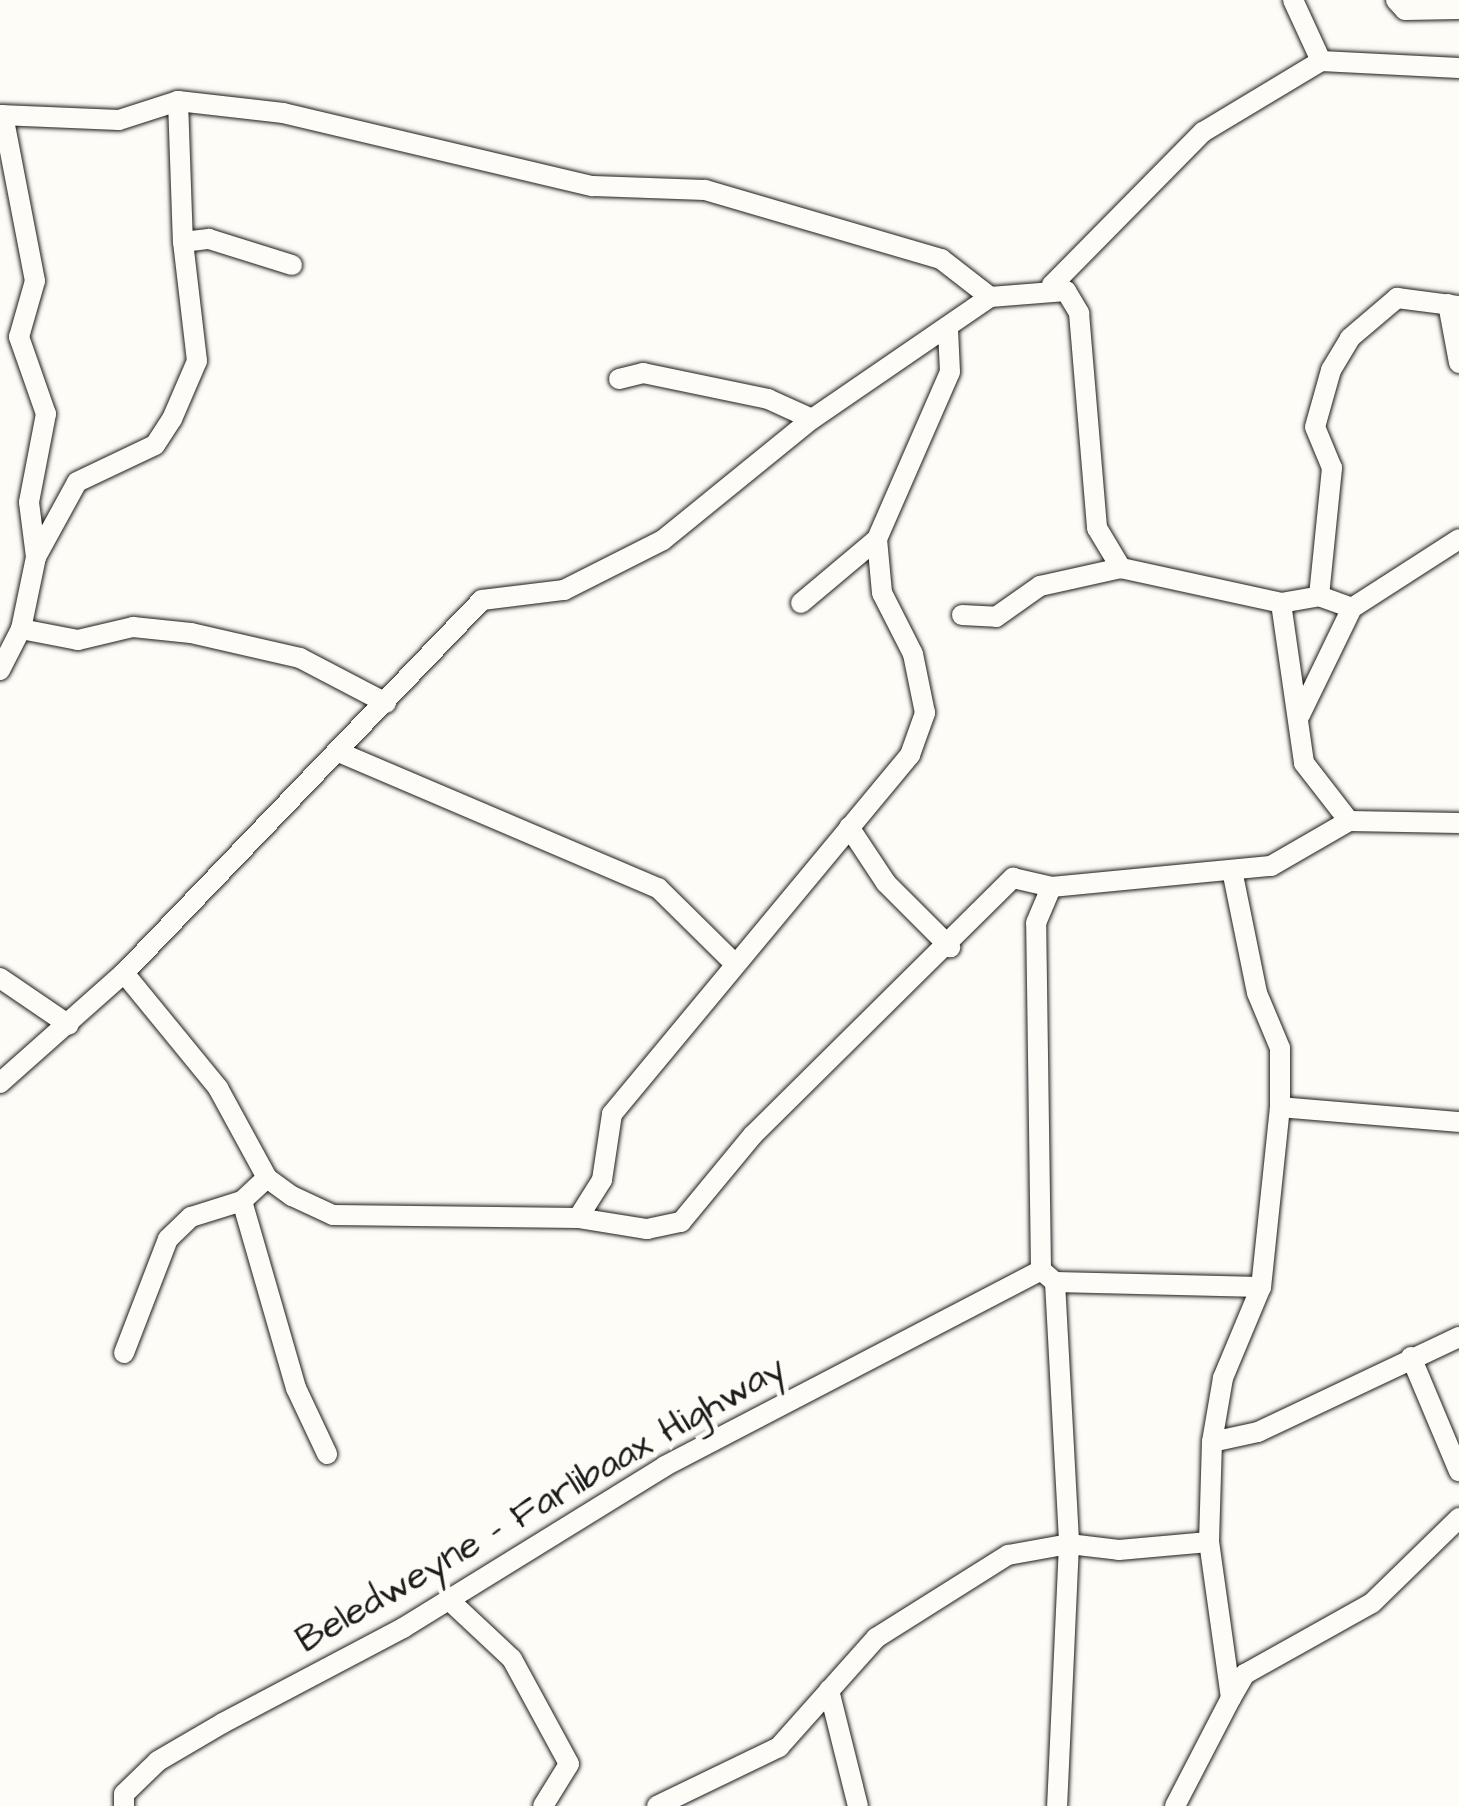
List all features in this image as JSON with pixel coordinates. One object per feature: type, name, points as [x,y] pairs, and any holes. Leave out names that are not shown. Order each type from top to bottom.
[{"type":"street","points":[[1293,0],[1321,61]]},
{"type":"street","points":[[1396,0],[1406,10],[1459,9]]},
{"type":"street","points":[[1120,568],[1097,528],[1079,314],[1066,291],[1052,285],[1202,132],[1321,61],[1459,68]]},
{"type":"street","points":[[36,557],[29,502],[46,414],[19,337],[34,281],[2,115],[118,120],[178,101],[431,142],[593,186],[705,190],[941,260],[990,297]]},
{"type":"street","points":[[0,670],[20,629],[36,557],[77,482],[155,445],[172,419],[197,361],[183,242],[178,101]]},
{"type":"street","points":[[183,242],[209,239],[292,264]]},
{"type":"street","points":[[0,1083],[124,973],[340,753],[482,600],[564,590],[626,561],[812,419],[990,297],[1066,291]]},
{"type":"street","points":[[1319,596],[1332,468],[1315,427],[1331,370],[1350,338],[1398,298],[1454,305],[1459,363]]},
{"type":"street","points":[[800,603],[877,539],[950,372],[948,329]]},
{"type":"street","points":[[619,378],[644,373],[768,399],[812,419]]},
{"type":"street","points":[[578,1218],[602,1180],[612,1114],[910,755],[925,713],[913,654],[882,593],[877,539]]},
{"type":"street","points":[[1299,717],[1352,608],[1459,540]]},
{"type":"street","points":[[962,615],[996,617],[1040,586],[1120,568],[1280,602],[1319,596],[1352,608]]},
{"type":"street","points":[[1280,602],[1304,763],[1349,820]]},
{"type":"street","points":[[20,629],[78,640],[133,627],[206,636],[300,658],[386,703]]},
{"type":"street","points":[[340,753],[658,888],[734,963]]},
{"type":"street","points":[[124,973],[218,1088],[267,1178],[333,1215],[578,1218],[647,1229],[681,1222],[753,1135],[950,947],[1013,878],[1050,886],[1234,875],[1272,866],[1349,820],[1459,823]]},
{"type":"street","points":[[850,828],[886,883],[950,947]]},
{"type":"street","points":[[1231,1698],[1208,1542],[1212,1442],[1223,1378],[1261,1288],[1280,1107],[1280,1048],[1257,993],[1234,875]]},
{"type":"street","points":[[1050,886],[1035,940],[1048,1276],[1069,1544],[1057,1806]]},
{"type":"street","points":[[0,978],[69,1025]]},
{"type":"street","points":[[1280,1107],[1459,1122]]},
{"type":"street","points":[[124,1353],[168,1239],[191,1216],[242,1200],[267,1178]]},
{"type":"street","points":[[242,1200],[296,1388],[327,1454]]},
{"type":"street","points":[[1048,1276],[1261,1288]]},
{"type":"street","name":"Beledweyne - Farlibaax Highway","points":[[104,1806],[124,1800],[158,1761],[449,1600],[665,1466],[1048,1276]]},
{"type":"street","points":[[1212,1442],[1258,1432],[1459,1337]]},
{"type":"street","points":[[1411,1357],[1459,1471]]},
{"type":"street","points":[[1176,1806],[1245,1674],[1372,1602],[1459,1518]]},
{"type":"street","points":[[657,1806],[779,1747],[876,1638],[1008,1556],[1069,1544],[1119,1550],[1208,1542]]},
{"type":"street","points":[[449,1600],[512,1659],[569,1764],[543,1806]]},
{"type":"street","points":[[829,1690],[858,1806]]}]
